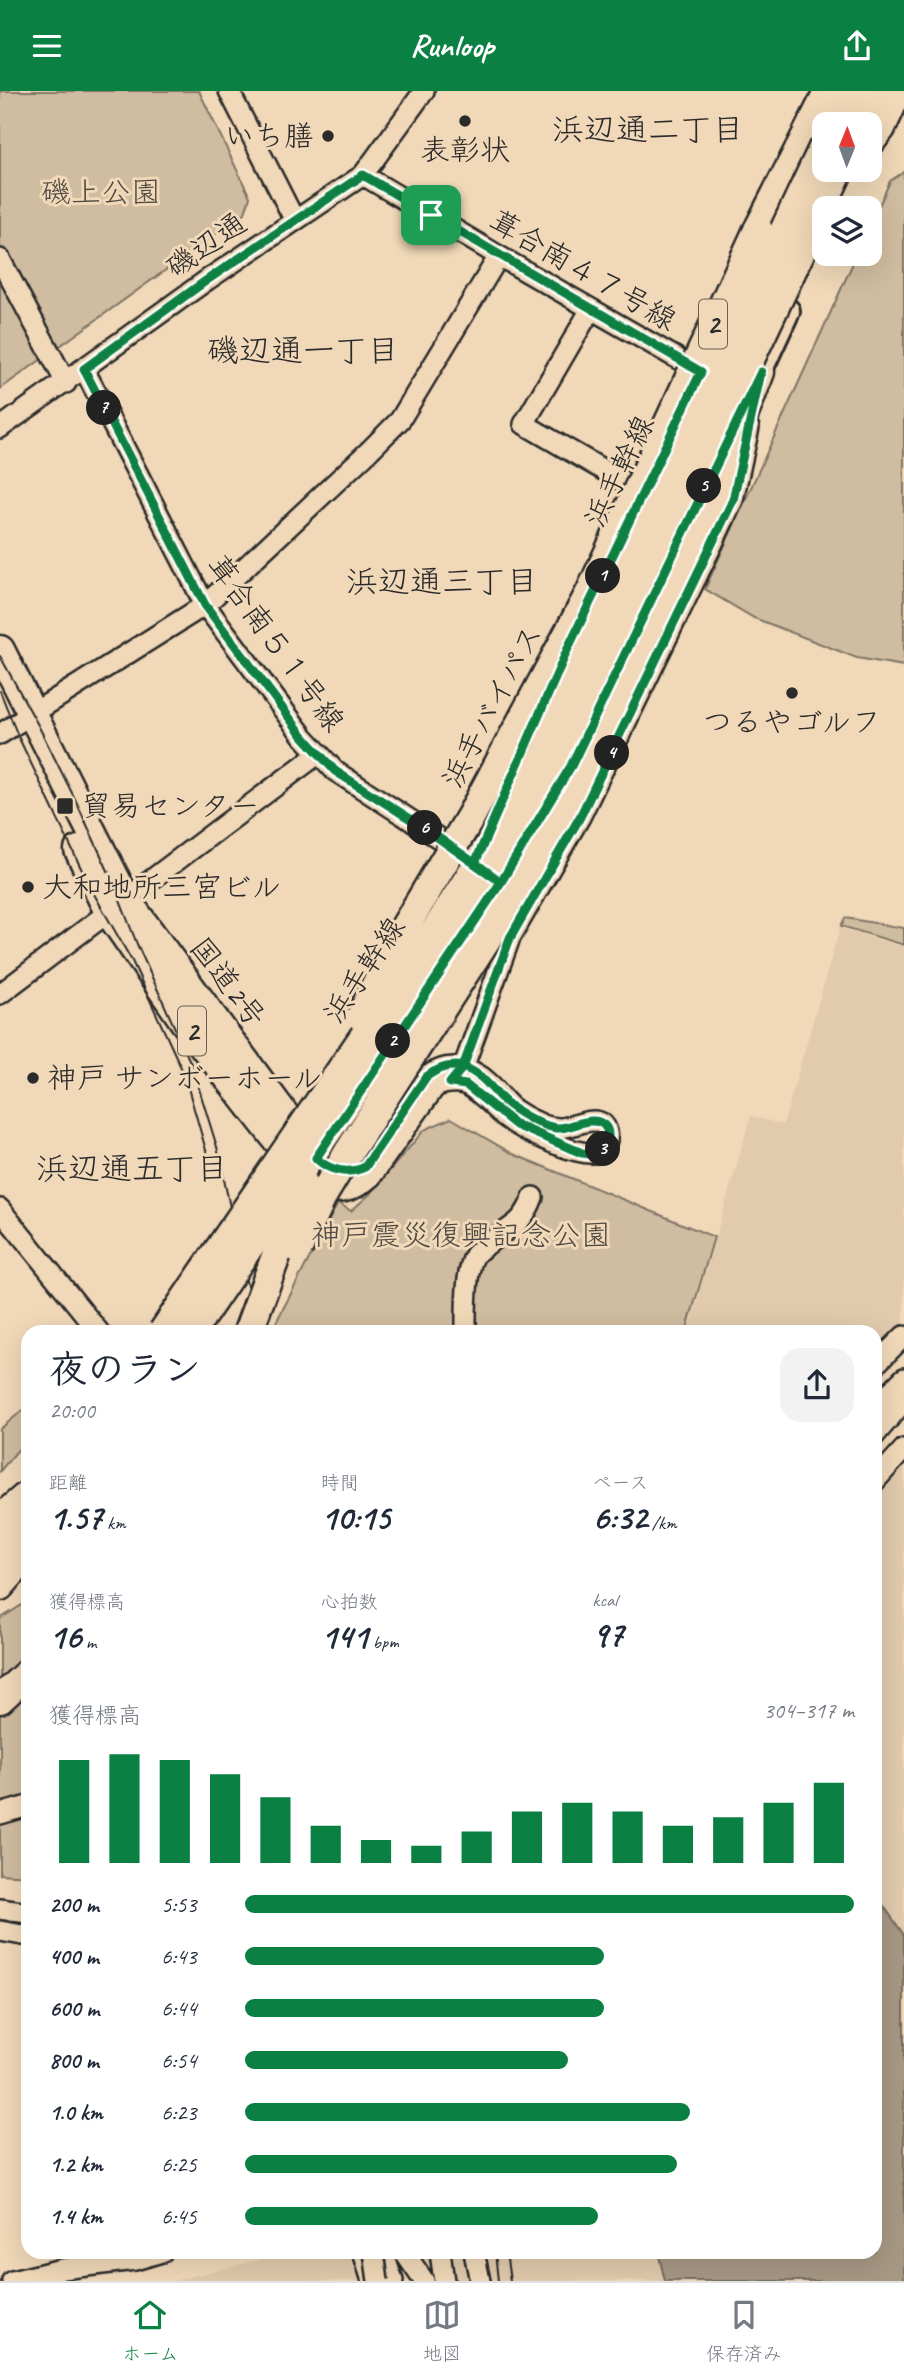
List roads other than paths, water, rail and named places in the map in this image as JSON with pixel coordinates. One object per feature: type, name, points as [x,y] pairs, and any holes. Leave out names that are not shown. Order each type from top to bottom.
[{"type":"highway","name":"浜手バイパス","points":[[251,1325],[293,1213],[324,1112],[355,1027],[399,937],[471,816],[591,591],[758,230],[829,91]]},
{"type":"highway","points":[[841,112],[851,91]]},
{"type":"highway","points":[[865,112],[875,91]]},
{"type":"highway","points":[[882,126],[898,91]]},
{"type":"highway","points":[[168,1325],[429,941],[489,846],[523,784],[583,660],[812,172]]},
{"type":"highway","points":[[196,1325],[464,930],[553,778],[812,238]]},
{"type":"highway","name":"2","points":[[263,1325],[324,1193],[504,912],[565,806],[687,552],[761,372]]},
{"type":"highway","name":"国道2号","points":[[0,650],[16,724]]},
{"type":"highway","name":"国道2号","points":[[0,687],[16,724],[117,906],[310,1166]]},
{"type":"highway","points":[[155,1325],[287,1135]]},
{"type":"highway","points":[[205,1325],[310,1166]]},
{"type":"highway","points":[[0,1552],[9,1514]]},
{"type":"highway","points":[[0,1567],[21,1550]]},
{"type":"highway","points":[[0,1586],[21,1562]]},
{"type":"highway","points":[[0,1689],[21,1670]]},
{"type":"highway","points":[[0,1699],[21,1680]]},
{"type":"main road","name":"浜手幹線","points":[[832,112],[842,91]]},
{"type":"main road","points":[[877,112],[887,91]]},
{"type":"main road","name":"浜手幹線","points":[[287,1135],[475,863],[569,646],[701,372],[812,152]]},
{"type":"main road","points":[[310,1166],[501,882],[571,766],[761,372],[812,255]]},
{"type":"street","points":[[229,91],[294,219]]},
{"type":"street","name":"磯辺通","points":[[0,428],[294,219],[363,175],[424,91]]},
{"type":"street","name":"葺合南４７号線","points":[[363,175],[701,372]]},
{"type":"street","points":[[16,724],[205,605],[400,420],[499,256]]},
{"type":"street","points":[[0,259],[66,383]]},
{"type":"street","points":[[592,309],[524,424],[643,493]]},
{"type":"street","name":"葺合南５１号線","points":[[84,369],[205,605],[318,754],[335,771],[501,882]]},
{"type":"street","points":[[450,1083],[463,1067],[510,938],[580,817],[733,500],[761,372]]},
{"type":"street","points":[[0,994],[318,754]]},
{"type":"street","points":[[463,1067],[489,1082],[510,1106],[542,1125],[560,1128],[591,1121],[602,1123],[607,1129],[605,1146],[601,1152],[593,1154],[574,1151],[516,1125],[466,1085],[450,1083],[435,1087],[371,1177],[358,1188],[348,1193],[335,1193],[318,1188],[310,1166],[322,1164],[334,1170],[349,1171],[365,1167],[426,1077],[436,1069],[463,1067]]},
{"type":"street","points":[[466,1325],[465,1297],[474,1255],[527,1214],[533,1197]]},
{"type":"street","points":[[0,1209],[93,1325]]},
{"type":"street","points":[[882,1357],[904,1336]]},
{"type":"street","points":[[882,1385],[904,1363]]},
{"type":"street","points":[[882,1400],[904,1378]]},
{"type":"street","points":[[882,1421],[904,1399]]},
{"type":"street","points":[[882,1426],[904,1399]]},
{"type":"street","points":[[882,1473],[904,1449]]},
{"type":"street","points":[[0,1814],[21,1808]]},
{"type":"street","points":[[0,1908],[21,1910]]},
{"type":"street","points":[[0,1931],[21,1935]]},
{"type":"street","points":[[0,1941],[21,1942]]},
{"type":"street","points":[[62,2269],[83,2259]]},
{"type":"street","points":[[12,2281],[62,2269],[138,2259]]},
{"type":"street","points":[[365,2259],[372,2281]]},
{"type":"street","points":[[377,2259],[385,2281]]},
{"type":"street","points":[[384,2259],[385,2281]]},
{"type":"street","points":[[409,2259],[424,2281]]},
{"type":"street","points":[[441,2259],[444,2281]]},
{"type":"street","points":[[475,2259],[480,2281]]},
{"type":"tram line","points":[[0,656],[75,799],[192,1066],[217,1147],[255,1325]]},
{"type":"tram line","points":[[0,691],[18,736],[90,887],[132,961],[184,1074],[214,1178]]},
{"type":"tram line","points":[[496,2259],[498,2281]]},
{"type":"tram line","points":[[507,2259],[510,2281]]},
{"type":"place","name":"表彰状","points":[[465,121]]},
{"type":"place","name":"いち膳","points":[[328,136]]},
{"type":"place","name":"つるやゴルフ","points":[[792,693]]},
{"type":"place","name":"貿易センター","points":[[65,806]]},
{"type":"place","name":"大和地所三宮ビル","points":[[28,887]]},
{"type":"place","name":"神戸 サンボーホール","points":[[33,1078]]},
{"type":"district","name":"浜辺通二丁目","points":[[648,129]]},
{"type":"district","name":"磯辺通一丁目","points":[[303,350]]},
{"type":"district","name":"浜辺通三丁目","points":[[442,581]]},
{"type":"district","name":"浜辺通五丁目","points":[[132,1168]]},
{"type":"park label","name":"磯上公園","points":[[101,192]]},
{"type":"park label","name":"神戸震災復興記念公園","points":[[461,1235]]}]
